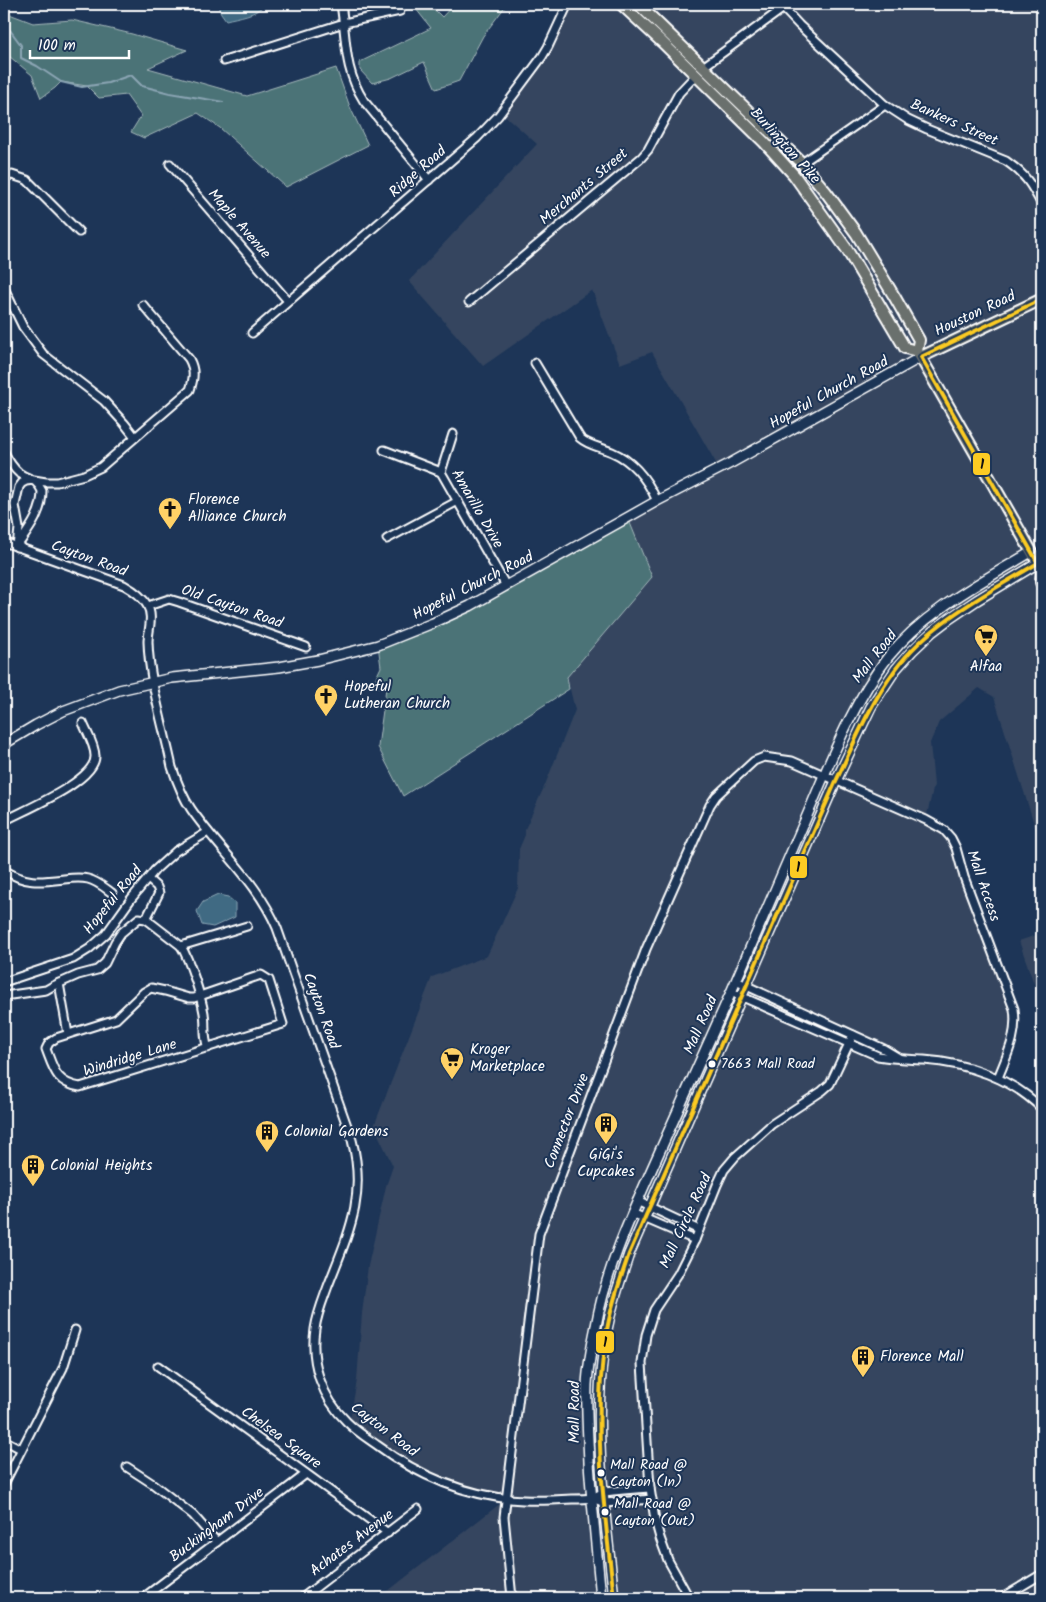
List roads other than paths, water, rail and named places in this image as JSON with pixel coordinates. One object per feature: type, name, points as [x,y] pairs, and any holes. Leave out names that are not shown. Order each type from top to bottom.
[{"type":"main road","name":"Burlington Pike","points":[[621,4],[802,163],[856,233],[919,340],[919,354],[1041,568]]},
{"type":"main road","name":"Burlington Pike","points":[[638,4],[794,175],[846,248],[905,348],[919,354]]},
{"type":"main road","name":"Houston Road","points":[[919,354],[1042,299]]},
{"type":"main road","name":"Hopeful Church Road","points":[[4,744],[36,725],[79,705],[119,690],[190,676],[299,664],[338,656],[378,645],[446,618],[657,501],[731,463],[919,354]]},
{"type":"main road","name":"Mall Road","points":[[601,1598],[592,1498],[587,1419],[587,1383],[596,1322],[604,1290],[632,1213],[736,981],[824,776],[857,705],[874,676],[891,654],[913,632],[942,608],[1031,552]]},
{"type":"main road","name":"Mall Road","points":[[614,1598],[604,1492],[600,1390],[603,1354],[616,1292],[629,1254],[836,781],[871,707],[888,680],[912,651],[932,632],[977,600],[1041,568]]},
{"type":"main road","points":[[1041,568],[1042,584]]},
{"type":"street","points":[[341,4],[347,60],[357,90],[429,180]]},
{"type":"street","name":"Ridge Road","points":[[252,332],[477,138],[498,116],[548,47],[568,4]]},
{"type":"street","name":"Merchants Street","points":[[469,302],[641,158],[648,150],[679,93],[699,71],[786,6]]},
{"type":"street","name":"Bankers Street","points":[[786,6],[799,25],[885,105],[908,120],[1006,161],[1030,182],[1042,205]]},
{"type":"street","points":[[224,61],[344,23],[400,10]]},
{"type":"street","points":[[802,163],[885,105]]},
{"type":"street","name":"Maple Avenue","points":[[170,164],[288,301]]},
{"type":"street","points":[[4,176],[12,175],[28,180],[78,232]]},
{"type":"street","points":[[4,288],[23,327],[44,354],[104,401],[135,437]]},
{"type":"street","points":[[4,452],[15,470],[34,480],[57,482],[84,475],[101,467],[190,390],[194,368],[189,359],[143,305]]},
{"type":"street","points":[[534,363],[580,438],[585,442],[613,452],[625,459],[646,482],[657,501]]},
{"type":"street","points":[[441,472],[453,434]]},
{"type":"street","name":"Amarillo Drive","points":[[384,450],[441,472],[506,586]]},
{"type":"street","points":[[17,547],[40,510],[42,491],[34,480]]},
{"type":"street","points":[[17,547],[19,534],[16,516],[16,496],[22,483],[34,480]]},
{"type":"street","points":[[387,539],[458,501]]},
{"type":"street","name":"Cayton Road","points":[[4,542],[124,585],[135,592],[148,606],[150,616],[148,659],[176,780],[190,808],[256,889],[272,916],[356,1154],[359,1182],[352,1224],[321,1306],[315,1328],[314,1354],[316,1368],[324,1391],[336,1411],[353,1428],[391,1456],[445,1484],[507,1499],[543,1501],[592,1498]]},
{"type":"street","name":"Old Cayton Road","points":[[148,606],[170,599],[306,647]]},
{"type":"street","points":[[4,821],[74,784],[91,768],[95,761],[95,754],[83,723]]},
{"type":"street","name":"Connector Drive","points":[[512,1598],[505,1524],[539,1234],[649,942],[710,805],[716,796],[754,761],[764,757],[792,761],[824,776]]},
{"type":"street","name":"Mall Access","points":[[824,776],[926,820],[940,828],[951,838],[1014,1009],[1013,1042],[998,1078]]},
{"type":"street","name":"Hopeful Road","points":[[4,982],[73,959],[90,949],[106,934],[160,865],[176,851],[208,832]]},
{"type":"street","points":[[4,870],[22,879],[36,882],[78,877],[87,878],[112,893]]},
{"type":"street","points":[[146,920],[158,893],[157,887],[148,879]]},
{"type":"street","points":[[4,996],[46,990],[78,975],[97,970],[105,963],[120,934],[141,918],[181,946],[187,956],[205,1017],[205,1042],[208,1048]]},
{"type":"street","points":[[181,946],[247,926]]},
{"type":"street","name":"Windridge Lane","points":[[261,975],[269,980],[283,1024],[80,1088],[72,1086],[55,1073],[46,1049],[49,1043],[56,1038],[116,1019],[144,992],[151,988],[188,998],[199,996],[261,975]]},
{"type":"street","points":[[736,981],[884,1049],[901,1060]]},
{"type":"street","points":[[59,983],[68,1034]]},
{"type":"street","points":[[731,992],[878,1056],[901,1060],[925,1060],[952,1064],[998,1078],[1024,1092],[1042,1109]]},
{"type":"street","name":"Mall Circle Road","points":[[689,1598],[676,1575],[660,1538],[652,1499],[642,1348],[654,1310],[678,1274],[695,1240],[724,1170],[772,1124],[830,1084],[853,1035]]},
{"type":"street","points":[[637,1201],[699,1230]]},
{"type":"street","points":[[632,1213],[695,1240]]},
{"type":"street","points":[[4,1484],[63,1368],[75,1330]]},
{"type":"street","name":"Chelsea Square","points":[[158,1366],[388,1533]]},
{"type":"street","points":[[4,1440],[21,1449]]},
{"type":"street","points":[[127,1467],[153,1484],[193,1515],[217,1542]]},
{"type":"street","name":"Buckingham Drive","points":[[143,1598],[306,1474]]},
{"type":"street","points":[[592,1498],[604,1492],[650,1488]]},
{"type":"street","points":[[592,1498],[605,1503],[652,1499]]},
{"type":"street","name":"Achates Avenue","points":[[302,1598],[418,1510]]},
{"type":"street","points":[[1002,1598],[1042,1574]]},
{"type":"waterway","points":[[4,33],[10,30],[21,45],[21,58],[61,82],[82,87],[108,83],[131,75],[142,86],[223,102]]},
{"type":"place","name":"Florence Alliance Church","points":[[170,530]]},
{"type":"place","name":"Alfaa","points":[[986,657]]},
{"type":"place","name":"Hopeful Lutheran Church","points":[[326,717]]},
{"type":"place","name":"7663 Mall Road","points":[[712,1064]]},
{"type":"place","name":"Kroger Marketplace","points":[[452,1080]]},
{"type":"place","name":"GiGi's Cupcakes","points":[[606,1145]]},
{"type":"place","name":"Colonial Gardens","points":[[267,1153]]},
{"type":"place","name":"Colonial Heights","points":[[33,1187]]},
{"type":"place","name":"Florence Mall","points":[[863,1378]]},
{"type":"place","name":"Mall Road @ Cayton (In)","points":[[601,1473]]},
{"type":"place","name":"Mall Road @ Cayton (Out)","points":[[605,1512]]}]
